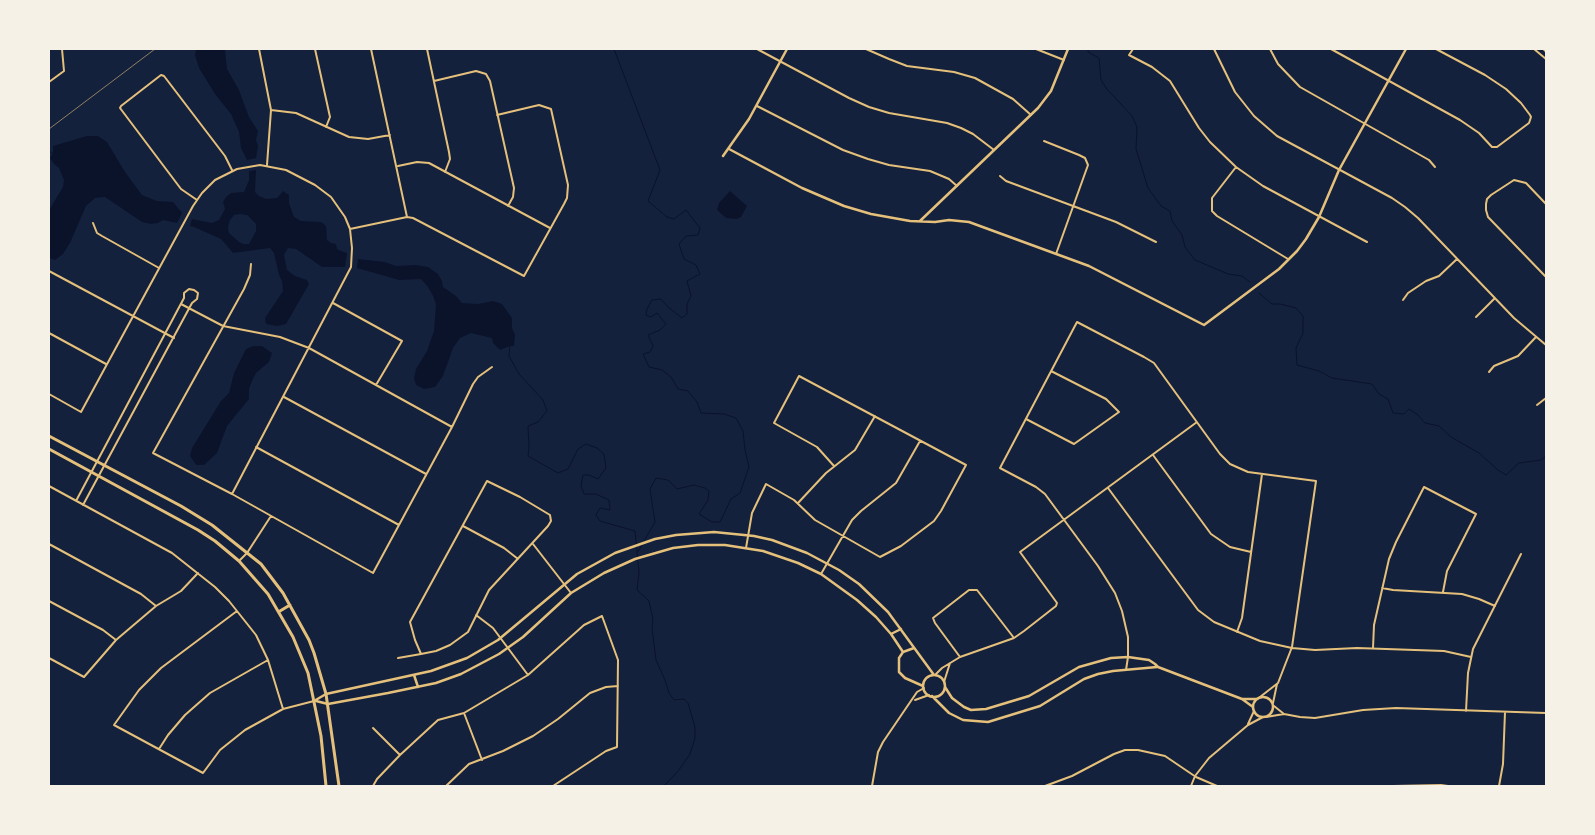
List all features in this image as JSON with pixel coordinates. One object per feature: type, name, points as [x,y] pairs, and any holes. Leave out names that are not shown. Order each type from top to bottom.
[{"type":"main road","points":[[49,436],[212,524],[261,564],[275,581],[290,605],[314,653],[328,704],[339,786]]},
{"type":"main road","points":[[49,449],[215,541],[239,561],[268,594],[280,611],[302,654],[321,736],[326,786]]},
{"type":"main road","points":[[280,611],[290,605]]},
{"type":"street","points":[[49,82],[64,71],[62,49]]},
{"type":"street","points":[[259,49],[271,110],[267,166]]},
{"type":"street","points":[[315,49],[330,117],[326,127]]},
{"type":"street","points":[[371,49],[407,217]]},
{"type":"street","points":[[427,49],[449,152],[450,159],[445,172]]},
{"type":"street","points":[[757,49],[869,107],[961,128],[973,134],[994,150]]},
{"type":"street","points":[[723,156],[756,106],[787,49]]},
{"type":"street","points":[[866,49],[907,66],[954,72],[976,78],[1013,99],[1031,115]]},
{"type":"street","points":[[1036,49],[1064,60]]},
{"type":"street","points":[[919,222],[1031,115],[1051,91],[1068,49]]},
{"type":"street","points":[[1133,49],[1129,55],[1152,67],[1170,81],[1199,128],[1236,168],[1263,186],[1367,242]]},
{"type":"street","points":[[1214,49],[1235,92],[1254,116],[1277,136],[1405,207],[1418,218],[1495,298],[1546,345]]},
{"type":"street","points":[[1270,49],[1278,64],[1300,87],[1429,160],[1435,167]]},
{"type":"street","points":[[1331,49],[1460,120],[1479,133],[1492,147],[1497,147],[1531,121],[1530,115],[1521,103],[1506,89],[1485,75],[1436,49]]},
{"type":"street","points":[[728,149],[830,201],[871,214],[919,222],[949,220],[969,222],[1089,266],[1204,325],[1279,269],[1306,239],[1319,217],[1340,170],[1364,124],[1406,49]]},
{"type":"street","points":[[1534,49],[1546,60]]},
{"type":"street","points":[[434,81],[476,71],[486,74],[490,81],[514,188],[513,197],[508,206]]},
{"type":"street","points":[[197,200],[181,189],[120,108],[121,106],[161,75],[164,76],[225,156],[232,171]]},
{"type":"street","points":[[350,229],[407,217],[418,220],[524,276],[567,198],[568,185],[551,109],[539,105],[497,114]]},
{"type":"street","points":[[756,106],[843,150],[889,165],[930,172],[949,179],[957,186]]},
{"type":"street","points":[[271,110],[296,113],[337,133],[355,138],[368,139],[390,135]]},
{"type":"street","points":[[1044,141],[1085,158],[1088,165],[1056,254]]},
{"type":"street","points":[[397,166],[423,161],[429,163],[550,228]]},
{"type":"street","points":[[49,394],[81,412],[197,200],[215,180],[232,171],[249,166],[267,166],[286,170],[315,184],[339,206],[350,229],[352,262],[350,272],[232,494]]},
{"type":"street","points":[[1236,168],[1212,198],[1212,212],[1289,259]]},
{"type":"street","points":[[1000,176],[1006,181],[1116,222],[1156,242]]},
{"type":"street","points":[[1546,204],[1526,183],[1520,180],[1508,183],[1487,199],[1486,210],[1488,216],[1546,277]]},
{"type":"street","points":[[93,223],[97,233],[159,268]]},
{"type":"street","points":[[1403,300],[1408,293],[1420,285],[1439,276],[1457,259]]},
{"type":"street","points":[[251,264],[248,280],[154,453],[232,494],[373,573],[452,427],[473,384],[478,377],[492,367]]},
{"type":"street","points":[[49,271],[174,338]]},
{"type":"street","points":[[76,501],[181,304],[186,290],[194,290],[198,296],[83,505]]},
{"type":"street","points":[[1476,318],[1495,298]]},
{"type":"street","points":[[333,303],[402,341],[376,386]]},
{"type":"street","points":[[181,304],[223,326],[280,337],[309,348],[452,427]]},
{"type":"street","points":[[1126,670],[1128,657],[1126,628],[1115,593],[1098,566],[1045,494],[1036,487],[1000,468],[1077,322],[1154,364],[1222,456],[1230,464],[1245,471],[1316,481],[1296,628],[1292,648],[1277,684],[1271,714],[1248,726],[1209,758],[1195,776],[1191,786]]},
{"type":"street","points":[[49,333],[106,364]]},
{"type":"street","points":[[1489,372],[1494,366],[1518,356],[1536,337]]},
{"type":"street","points":[[1026,419],[1074,444],[1119,412],[1106,399],[1051,371]]},
{"type":"street","points":[[746,548],[753,509],[766,484],[798,503],[812,518],[880,557],[900,547],[933,522],[966,465],[799,376],[774,423],[817,447],[834,466]]},
{"type":"street","points":[[284,397],[426,474]]},
{"type":"street","points":[[1537,406],[1546,398]]},
{"type":"street","points":[[798,503],[824,475],[858,446],[875,416]]},
{"type":"street","points":[[872,786],[878,752],[883,742],[918,692],[924,687],[928,677],[935,675],[942,668],[960,657],[1014,638],[1056,606],[1057,602],[1020,552],[1197,422]]},
{"type":"street","points":[[110,440],[117,444]]},
{"type":"street","points":[[821,574],[858,513],[896,483],[920,441]]},
{"type":"street","points":[[256,448],[399,525]]},
{"type":"street","points":[[1153,455],[1213,535],[1230,547],[1251,552]]},
{"type":"street","points":[[1237,632],[1242,619],[1262,474]]},
{"type":"street","points":[[398,658],[421,654],[436,651],[450,645],[468,632],[488,590],[534,544],[548,526],[551,517],[520,497],[487,481],[410,622],[421,654]]},
{"type":"street","points":[[49,486],[172,553],[216,587],[238,611],[256,635],[268,660],[283,709]]},
{"type":"street","points":[[1373,648],[1374,625],[1391,552],[1424,487],[1476,514],[1446,572],[1443,592]]},
{"type":"street","points":[[1108,488],[1200,612],[1211,621],[1265,642],[1292,648],[1318,650],[1373,648],[1447,651],[1471,657]]},
{"type":"street","points":[[239,561],[247,553],[271,516]]},
{"type":"street","points":[[463,526],[504,548],[518,558]]},
{"type":"street","points":[[238,611],[161,668],[134,696],[114,725],[203,773],[220,750],[237,735],[283,709],[314,700],[326,694],[440,669],[467,658],[500,638],[577,574],[614,553],[664,537],[714,532],[749,536],[783,544],[827,564],[853,580],[888,612],[935,675],[941,677],[952,698],[971,710],[986,710],[1029,696],[1079,667],[1111,658],[1128,657],[1150,660],[1158,667],[1242,699],[1256,699],[1277,684]]},
{"type":"street","points":[[49,544],[142,594],[156,606]]},
{"type":"street","points":[[534,544],[571,593]]},
{"type":"street","points":[[314,700],[328,704],[418,687],[461,674],[490,660],[508,648],[523,637],[571,593],[616,566],[662,551],[698,545],[726,545],[776,554],[821,574],[857,600],[876,617],[904,652]]},
{"type":"street","points":[[1466,711],[1467,677],[1477,639],[1521,554]]},
{"type":"street","points":[[49,658],[84,677],[116,640],[156,606],[181,591],[199,572]]},
{"type":"street","points":[[1382,588],[1395,591],[1443,592],[1471,596],[1494,606]]},
{"type":"street","points":[[960,657],[933,618],[969,590],[977,590],[1014,638]]},
{"type":"street","points":[[49,600],[104,630],[116,640]]},
{"type":"street","points":[[476,615],[488,622],[528,676]]},
{"type":"street","points":[[373,786],[377,779],[400,755],[438,720],[464,713],[528,676],[584,625],[602,616],[618,657],[616,747],[606,751],[553,786]]},
{"type":"street","points":[[891,634],[901,629]]},
{"type":"street","points":[[914,648],[904,652],[899,658],[899,672],[905,678],[924,687],[949,713],[963,720],[974,722],[988,722],[1040,706],[1084,679],[1113,671],[1158,667]]},
{"type":"street","points":[[159,749],[185,715],[210,693],[268,660]]},
{"type":"street","points":[[944,682],[950,663]]},
{"type":"street","points":[[414,675],[418,687]]},
{"type":"street","points":[[446,786],[469,764],[511,747],[540,731],[558,720],[582,698],[606,687],[618,686]]},
{"type":"street","points":[[913,701],[930,695],[939,695],[943,692],[945,686]]},
{"type":"street","points":[[1260,697],[1266,697],[1284,714]]},
{"type":"street","points":[[1242,699],[1258,715],[1265,717],[1284,714],[1311,718],[1379,709],[1546,713]]},
{"type":"street","points":[[1248,726],[1256,699]]},
{"type":"street","points":[[1499,786],[1504,764],[1505,712]]},
{"type":"street","points":[[464,713],[482,760]]},
{"type":"street","points":[[373,728],[400,755]]},
{"type":"street","points":[[1044,786],[1072,776],[1102,759],[1125,750],[1138,750],[1164,756],[1195,776],[1217,786]]},
{"type":"street","points":[[1393,786],[1448,786]]},
{"type":"water","points":[[196,49],[225,49],[227,69],[239,90],[249,117],[258,131],[256,158],[247,160],[241,148],[239,132],[231,114],[215,94],[199,68],[195,55]]},
{"type":"water","points":[[87,136],[98,136],[107,142],[125,172],[142,195],[157,201],[173,202],[182,213],[177,223],[163,220],[151,224],[142,222],[105,197],[95,198],[86,206],[70,243],[63,254],[55,260],[49,258],[49,210],[63,187],[64,180],[59,168],[50,158],[53,153],[53,146]]},
{"type":"water","points":[[256,170],[255,192],[259,196],[266,199],[277,198],[283,191],[289,195],[289,203],[294,217],[301,221],[321,222],[326,226],[327,240],[336,244],[337,249],[347,253],[345,267],[322,267],[296,249],[288,248],[284,255],[287,270],[295,276],[307,280],[309,284],[286,324],[277,326],[266,324],[265,318],[283,291],[274,253],[270,248],[233,253],[221,239],[190,226],[192,219],[212,223],[219,220],[225,209],[223,202],[226,197],[231,193],[244,192],[249,180],[249,171]],"holes":[[[234,215],[247,215],[256,224],[256,231],[249,244],[244,244],[229,233],[228,227]]]},
{"type":"water","points":[[730,191],[747,206],[741,217],[737,219],[726,218],[717,210],[719,203]]},
{"type":"water","points":[[358,259],[385,262],[396,266],[416,265],[428,267],[438,274],[443,287],[462,303],[478,304],[493,301],[502,304],[512,318],[512,328],[515,335],[514,346],[500,350],[493,343],[492,338],[471,333],[460,338],[453,348],[443,376],[435,387],[424,389],[416,385],[414,378],[416,369],[427,351],[434,331],[436,304],[433,296],[421,279],[399,280],[357,268]]},
{"type":"water","points":[[253,346],[262,346],[272,353],[269,362],[256,373],[249,389],[249,399],[227,426],[217,453],[204,465],[196,465],[190,456],[192,448],[221,401],[229,393],[234,373],[246,349]]},
{"type":"waterway","points":[[614,49],[660,170],[648,201],[667,217],[674,219],[686,210],[700,228],[698,235],[686,236],[679,244],[684,259],[696,265],[700,274],[687,281],[691,296],[687,304],[687,314],[682,318],[661,299],[652,300],[646,315],[651,317],[657,313],[666,324],[660,330],[648,335],[653,346],[650,352],[643,354],[649,367],[662,370],[671,377],[678,389],[688,391],[697,402],[701,413],[724,414],[736,418],[743,431],[749,467],[740,493],[731,499],[720,522],[712,522],[699,514],[708,500],[709,491],[705,488],[694,485],[677,489],[668,480],[656,478],[650,489],[655,522],[644,541]]},
{"type":"waterway","points":[[1088,49],[1088,52],[1099,58],[1101,80],[1106,88],[1132,116],[1137,127],[1136,149],[1148,188],[1161,206],[1170,211],[1172,221],[1182,235],[1185,247],[1195,260],[1228,274],[1242,276],[1250,282]]},
{"type":"waterway","points":[[49,151],[54,154]]},
{"type":"waterway","points":[[1259,293],[1272,304],[1296,308],[1303,316],[1303,333],[1296,348],[1297,365],[1319,371],[1332,378],[1372,384],[1379,394],[1388,399],[1393,413],[1404,414],[1409,409],[1425,423],[1439,426],[1451,437],[1479,453],[1506,475],[1519,463],[1541,460],[1546,456]]},
{"type":"waterway","points":[[510,346],[509,356],[519,374],[543,400],[547,411],[538,422],[528,426],[528,456],[558,473],[568,469],[578,449],[586,444],[597,448],[604,454],[606,468],[598,479],[589,475],[583,475],[581,486],[584,494],[596,494],[609,500],[610,510],[600,508],[596,515],[600,521],[635,531],[637,552]]},
{"type":"waterway","points":[[642,545],[637,553],[639,572],[637,590],[649,601],[653,619],[652,629],[656,660],[669,693],[674,700],[684,699],[688,703],[695,727],[695,738],[690,754],[679,770],[664,786]]},
{"type":"railway","points":[[49,129],[155,49]]}]
